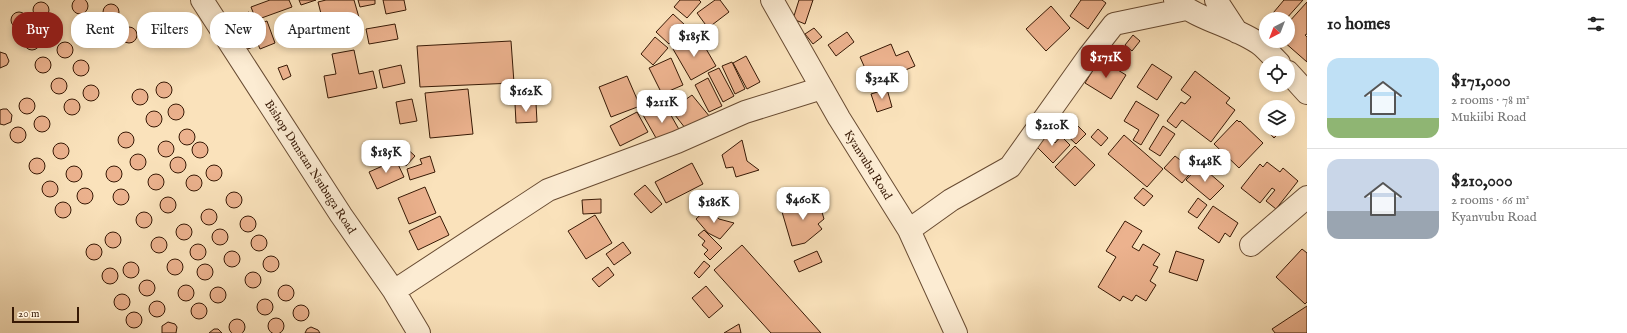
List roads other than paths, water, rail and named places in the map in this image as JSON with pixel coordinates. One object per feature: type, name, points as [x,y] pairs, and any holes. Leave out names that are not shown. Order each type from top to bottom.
[{"type":"street","name":"Bishop Dunstan Nsubuga Road","points":[[202,0],[341,215],[394,291],[419,333]]},
{"type":"street","name":"Kyanvubu Road","points":[[772,0],[839,118],[909,230],[956,333]]},
{"type":"street","points":[[1216,0],[1238,32]]},
{"type":"street","points":[[909,230],[951,200],[1010,167],[1089,56],[1114,24],[1180,4],[1238,32],[1261,45],[1272,56]]},
{"type":"street","points":[[1295,80],[1307,93]]},
{"type":"street","points":[[394,291],[548,190],[677,142],[745,112],[822,88]]},
{"type":"street","points":[[1251,245],[1307,197]]}]
